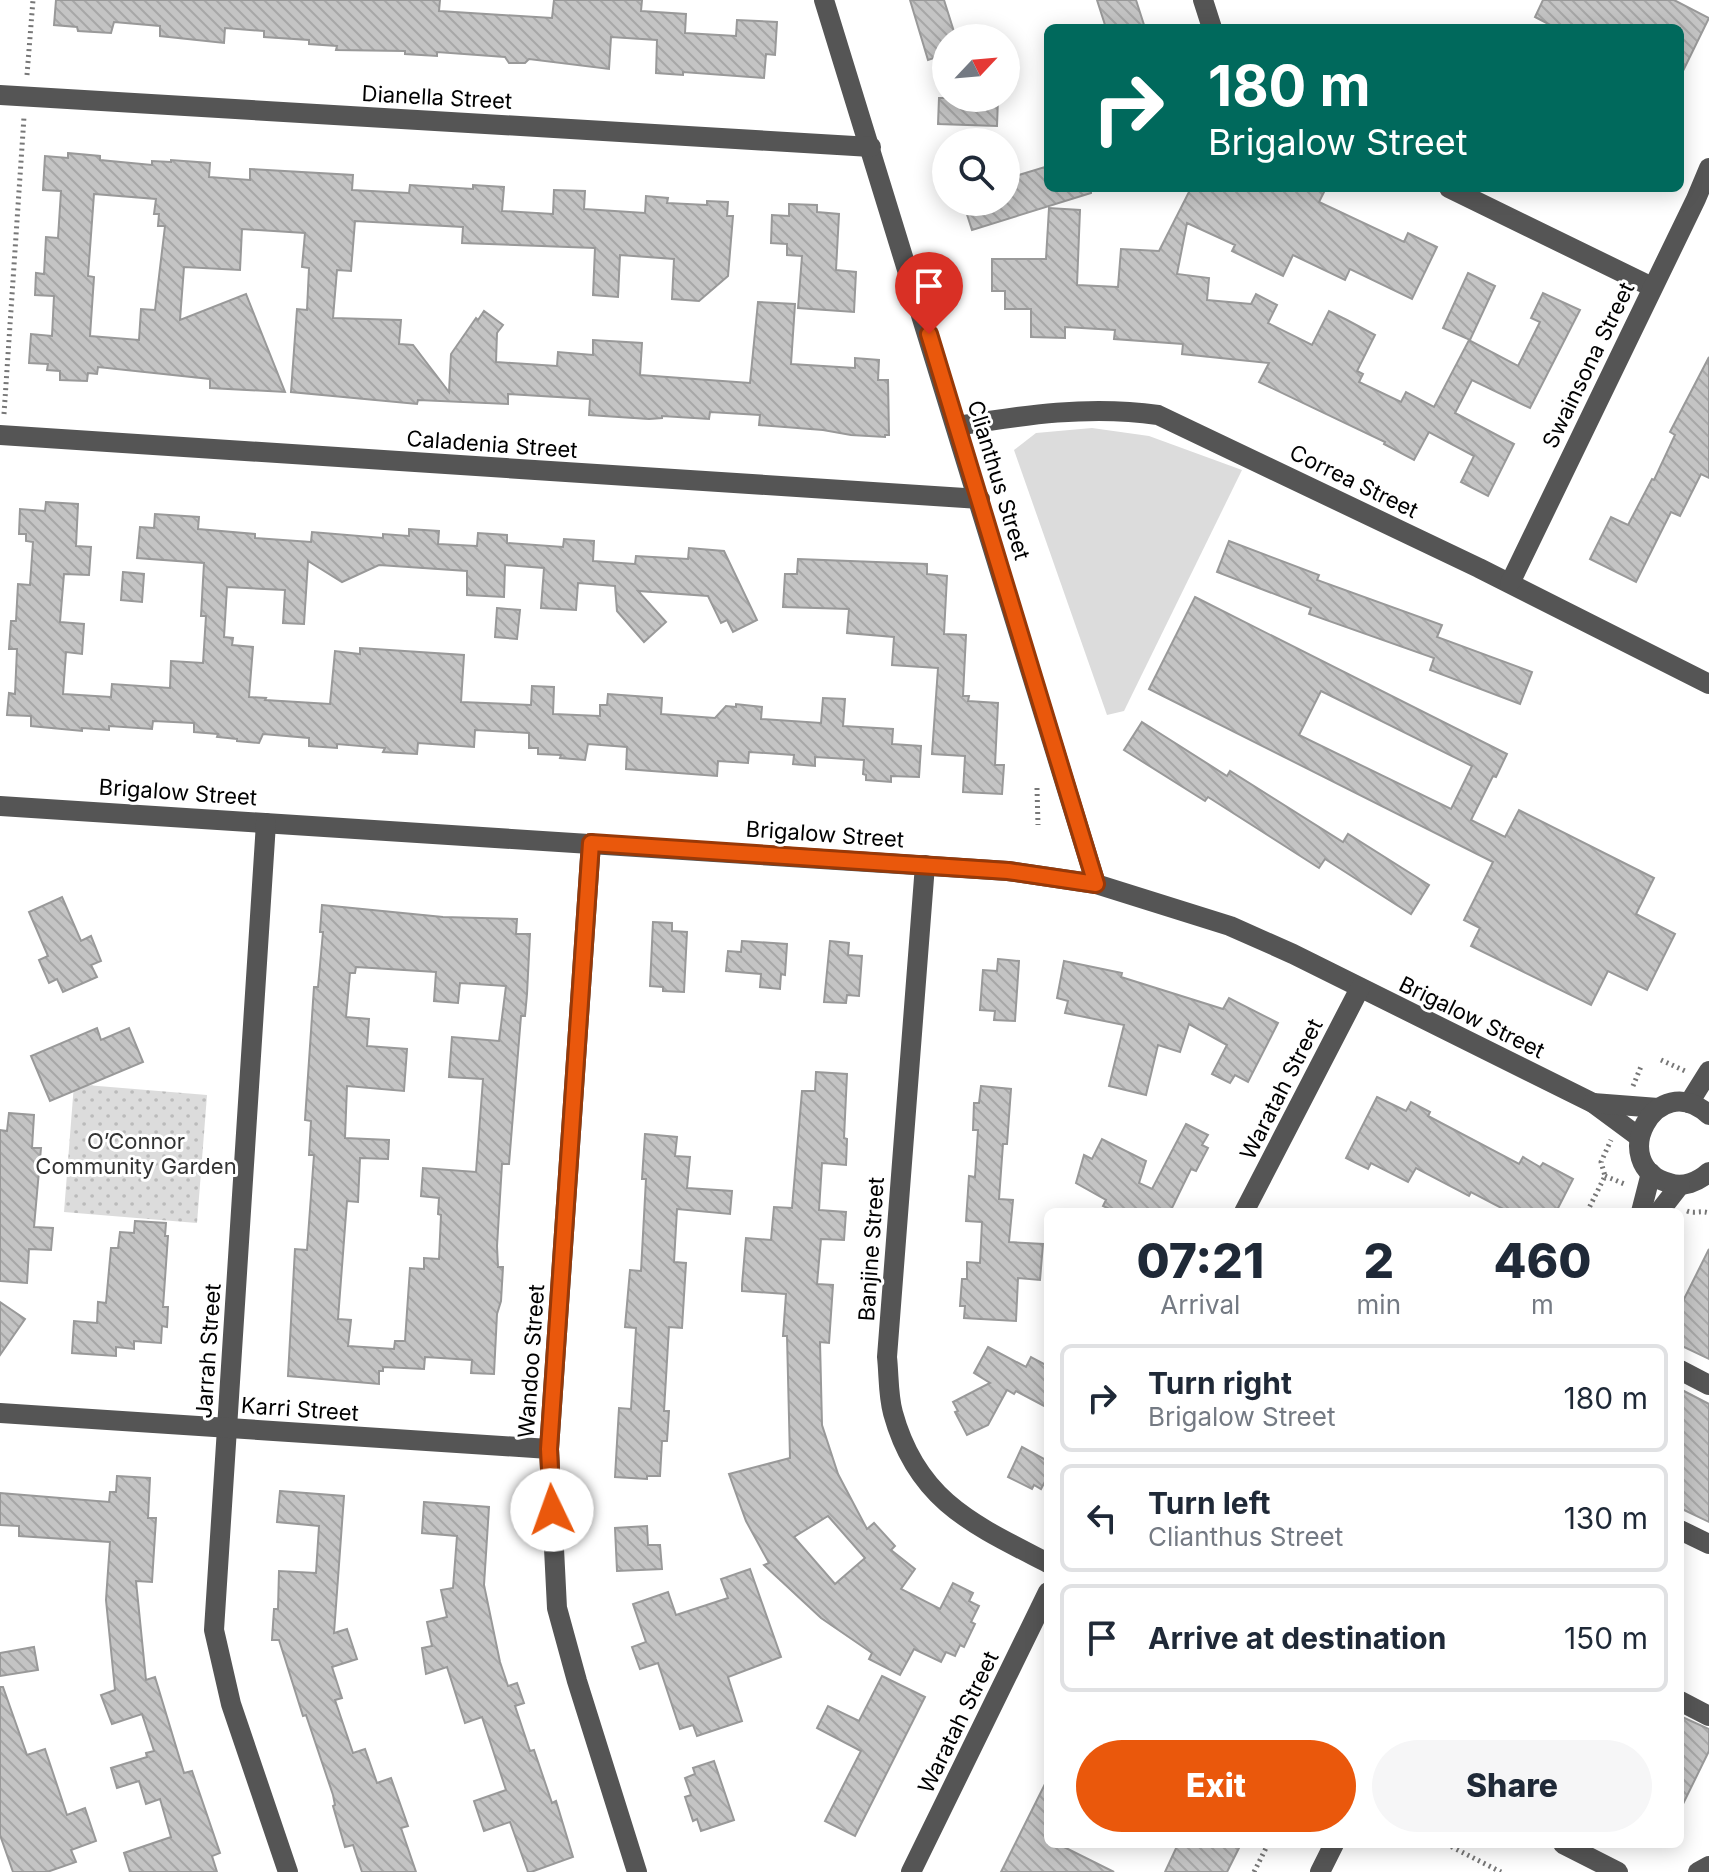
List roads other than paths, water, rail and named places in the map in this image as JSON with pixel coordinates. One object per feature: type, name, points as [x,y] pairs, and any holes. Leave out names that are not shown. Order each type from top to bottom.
[{"type":"street","name":"Clianthus Street","points":[[824,0],[1096,884]]},
{"type":"street","points":[[1203,0],[1211,24]]},
{"type":"street","name":"Dianella Street","points":[[0,95],[871,147]]},
{"type":"street","name":"Swainsona Street","points":[[1510,583],[1709,168]]},
{"type":"street","points":[[1457,192],[1652,287]]},
{"type":"street","name":"Correa Street","points":[[957,426],[1029,414],[1081,410],[1122,410],[1158,415],[1510,583],[1709,684]]},
{"type":"street","name":"Caladenia Street","points":[[0,435],[980,499]]},
{"type":"street","name":"Brigalow Street","points":[[2,804],[1008,871],[1096,884],[1230,926],[1293,954],[1593,1103],[1639,1137]]},
{"type":"street","name":"Jarrah Street","points":[[266,823],[214,1630],[231,1704],[288,1872]]},
{"type":"street","name":"Wandoo Street","points":[[591,843],[549,1449],[557,1608],[637,1872]]},
{"type":"street","name":"Banjine Street","points":[[925,865],[887,1357],[892,1410],[902,1441],[920,1475],[943,1499],[974,1525],[1044,1561]]},
{"type":"street","name":"Waratah Street","points":[[1246,1208],[1360,988]]},
{"type":"street","points":[[1709,1071],[1689,1103],[1709,1115]]},
{"type":"street","name":"Brigalow Street","points":[[1593,1103],[1658,1108],[1679,1102],[1689,1103]]},
{"type":"street","points":[[1658,1108],[1649,1116],[1639,1137],[1643,1163],[1651,1173],[1670,1184],[1693,1182],[1708,1175]]},
{"type":"street","points":[[1642,1208],[1651,1173]]},
{"type":"street","points":[[1662,1208],[1680,1185]]},
{"type":"street","points":[[1684,1372],[1709,1385]]},
{"type":"street","name":"Karri Street","points":[[0,1413],[549,1449]]},
{"type":"street","points":[[1684,1532],[1709,1544]]},
{"type":"street","name":"Waratah Street","points":[[911,1872],[1044,1600]]},
{"type":"street","points":[[1684,1703],[1709,1716]]},
{"type":"street","points":[[1320,1872],[1332,1848]]},
{"type":"street","points":[[1571,1848],[1618,1872]]},
{"type":"street","points":[[1698,1872],[1709,1866]]},
{"type":"park label","name":"O’Connor Community Garden","points":[[136,1154]]}]
